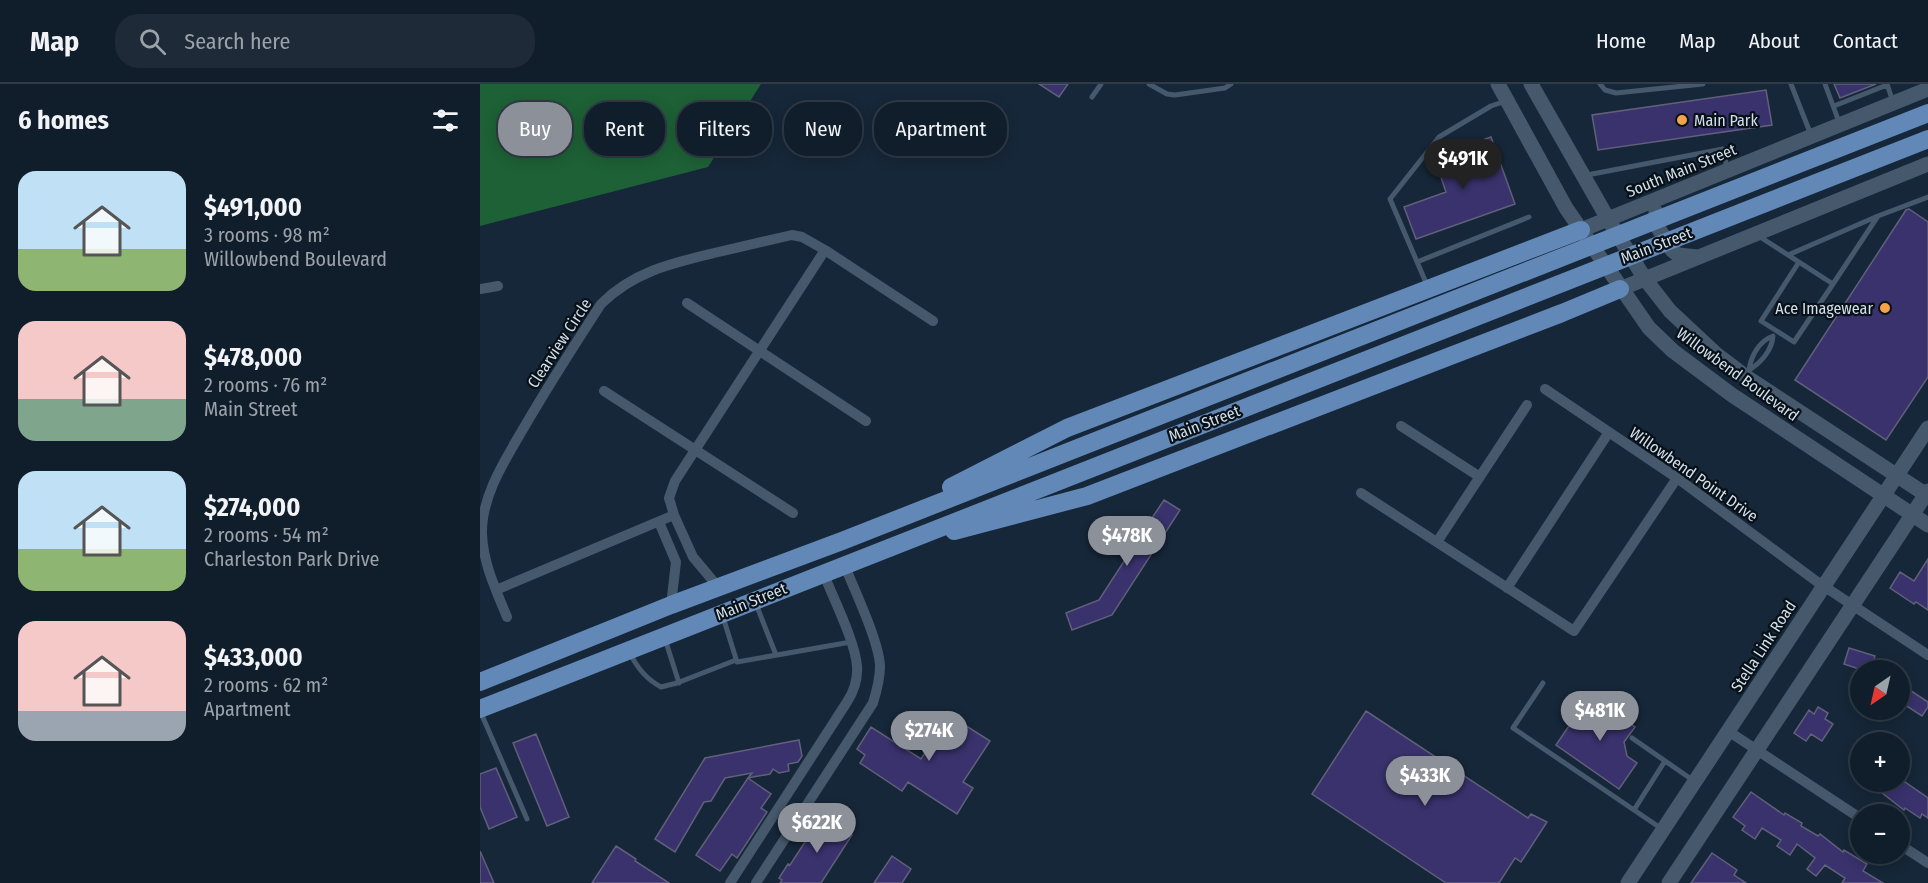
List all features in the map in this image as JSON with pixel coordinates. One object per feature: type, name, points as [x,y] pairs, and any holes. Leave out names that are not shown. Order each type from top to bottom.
[{"type":"highway","name":"Main Street","points":[[480,682],[670,605],[842,541],[1928,113]]},
{"type":"highway","name":"Main Street","points":[[480,710],[823,572],[1928,139]]},
{"type":"highway","points":[[842,541],[1067,429],[1581,230]]},
{"type":"highway","points":[[1530,249],[1548,257],[1571,288],[1570,300],[1562,314]]},
{"type":"highway","points":[[873,553],[1087,496],[1562,314],[1620,289]]},
{"type":"main road","name":"Willowbend Boulevard","points":[[1498,84],[1554,188],[1620,289],[1649,328],[1732,395],[1928,525]]},
{"type":"main road","name":"Willowbend Boulevard","points":[[1531,84],[1608,219],[1645,279],[1670,311],[1716,354],[1927,493]]},
{"type":"main road","name":"South Main Street","points":[[1581,230],[1928,89]]},
{"type":"main road","points":[[1620,289],[1928,164]]},
{"type":"main road","points":[[1668,194],[1657,209],[1655,223],[1672,250],[1678,255],[1700,257]]},
{"type":"main road","points":[[1732,395],[1747,373]]},
{"type":"main road","name":"Stella Link Road","points":[[1632,882],[1663,830],[1928,428]]},
{"type":"main road","points":[[1669,883],[1927,493]]},
{"type":"street","name":"Clearview Circle","points":[[507,617],[490,576],[482,532],[484,512],[492,488],[542,396],[601,304],[613,291],[638,276],[675,262],[792,235],[802,237],[825,250],[933,321]]},
{"type":"street","points":[[718,588],[702,570],[674,515],[669,498],[675,481],[825,250]]},
{"type":"street","points":[[480,289],[498,286]]},
{"type":"street","points":[[687,303],[866,421]]},
{"type":"street","name":"Willowbend Point Drive","points":[[1545,389],[1677,478],[1824,586],[1928,655]]},
{"type":"street","points":[[604,391],[793,513]]},
{"type":"street","points":[[1437,542],[1527,405]]},
{"type":"street","points":[[1401,426],[1480,477]]},
{"type":"street","points":[[1507,588],[1609,432]]},
{"type":"street","points":[[1361,493],[1574,631],[1677,478]]},
{"type":"street","points":[[496,590],[674,515]]},
{"type":"street","points":[[659,522],[676,562],[670,605]]},
{"type":"street","points":[[672,554],[688,544]]},
{"type":"street","points":[[756,883],[873,703],[879,683],[880,664],[871,632],[844,564]]},
{"type":"street","points":[[730,883],[833,725],[852,694],[857,679],[857,665],[851,642],[823,572]]},
{"type":"street","points":[[833,725],[851,737]]},
{"type":"street","points":[[1728,731],[1850,811]]},
{"type":"street","points":[[1910,851],[1928,863]]},
{"type":"lane","points":[[1092,97],[1101,84]]},
{"type":"lane","points":[[1149,84],[1167,94],[1175,95],[1225,88],[1231,84]]},
{"type":"lane","points":[[1600,84],[1605,90],[1616,93],[1703,84]]},
{"type":"lane","points":[[1791,84],[1812,136]]},
{"type":"lane","points":[[1826,84],[1840,125]]},
{"type":"lane","points":[[1834,106],[1887,85],[1894,103]]},
{"type":"lane","points":[[1429,289],[1390,199],[1439,137],[1491,106],[1507,100]]},
{"type":"lane","points":[[1582,176],[1723,149],[1728,170]]},
{"type":"lane","points":[[1788,255],[1928,197]]},
{"type":"lane","points":[[1799,262],[1761,321],[1775,333],[1794,342],[1878,216]]},
{"type":"lane","points":[[1418,262],[1529,217]]},
{"type":"lane","points":[[1755,234],[1833,284]]},
{"type":"lane","points":[[1747,373],[1750,360],[1765,339],[1775,333]]},
{"type":"lane","points":[[1747,373],[1758,365],[1773,344],[1775,333]]},
{"type":"lane","points":[[754,600],[776,655]]},
{"type":"lane","points":[[721,613],[736,660]]},
{"type":"lane","points":[[664,636],[679,682]]},
{"type":"lane","points":[[629,650],[648,680],[661,687],[736,660],[737,662],[851,642]]},
{"type":"lane","points":[[1543,683],[1513,728],[1663,830]]},
{"type":"lane","points":[[480,710],[526,819]]},
{"type":"lane","points":[[1632,738],[1695,782]]},
{"type":"lane","points":[[1634,810],[1665,761]]},
{"type":"green space","points":[[480,84],[761,84],[750,102],[677,102],[677,156],[715,156],[708,167],[480,226]]},
{"type":"building","points":[[1039,84],[1068,84],[1059,97]]},
{"type":"building","points":[[1834,84],[1876,84],[1840,98]]},
{"type":"building","name":"Main Park","points":[[1766,90],[1772,125],[1598,150],[1592,115]]},
{"type":"building","points":[[1491,137],[1515,204],[1416,239],[1404,207],[1446,192],[1434,157]]},
{"type":"building","name":"Ace Imagewear","points":[[1909,209],[1928,222],[1928,377],[1886,440],[1795,380],[1906,210]]},
{"type":"building","points":[[1164,500],[1180,510],[1112,615],[1072,630],[1066,613],[1099,600],[1132,549],[1124,544],[1141,519],[1148,524]]},
{"type":"building","points":[[1928,559],[1928,610],[1916,602],[1914,604],[1890,588],[1900,572],[1914,581]]},
{"type":"building","points":[[1849,648],[1875,656],[1874,660],[1850,660],[1850,666],[1844,664]]},
{"type":"building","points":[[1910,690],[1928,702],[1928,707],[1922,716],[1910,708]]},
{"type":"building","points":[[1589,696],[1635,727],[1624,742],[1627,756],[1637,763],[1619,789],[1556,745]]},
{"type":"building","points":[[1818,707],[1828,713],[1825,719],[1833,724],[1822,741],[1811,734],[1806,741],[1794,733],[1809,710],[1814,714]]},
{"type":"building","points":[[1366,711],[1528,818],[1531,814],[1547,822],[1521,862],[1515,858],[1499,883],[1446,883],[1312,794]]},
{"type":"building","points":[[949,715],[990,741],[963,782],[973,788],[957,814],[908,782],[902,791],[860,763],[865,755],[857,749],[871,727],[921,759]]},
{"type":"building","points":[[536,734],[569,817],[547,826],[513,743]]},
{"type":"building","points":[[799,740],[802,756],[798,762],[788,764],[789,771],[779,773],[773,769],[770,774],[748,778],[752,773],[725,778],[711,801],[704,802],[675,852],[655,839],[705,758]]},
{"type":"building","points":[[496,768],[517,817],[489,829],[480,807],[480,774]]},
{"type":"building","points":[[748,778],[771,794],[761,808],[767,812],[737,858],[732,854],[720,871],[696,855]]},
{"type":"building","points":[[1910,785],[1928,798],[1928,818],[1922,814],[1920,818],[1910,811],[1910,804],[1896,804],[1881,792],[1910,792]]},
{"type":"building","points":[[1751,792],[1784,815],[1785,813],[1802,823],[1801,826],[1818,836],[1820,834],[1843,852],[1844,850],[1850,854],[1850,864],[1867,864],[1863,871],[1883,883],[1842,883],[1845,878],[1825,865],[1816,876],[1807,869],[1815,858],[1797,844],[1790,855],[1777,846],[1781,840],[1762,828],[1755,839],[1742,830],[1745,826],[1733,817]]},
{"type":"building","points":[[822,816],[852,835],[821,883],[780,883],[782,880],[779,878]]},
{"type":"building","points":[[616,846],[636,859],[635,861],[669,883],[592,883]]},
{"type":"building","points":[[480,851],[494,883],[480,883]]},
{"type":"building","points":[[1712,853],[1737,870],[1734,875],[1746,883],[1691,883]]},
{"type":"building","points":[[892,856],[911,869],[902,883],[874,883]]},
{"type":"place","name":"Main Park","points":[[1682,120]]},
{"type":"place","name":"Ace Imagewear","points":[[1885,308]]}]
